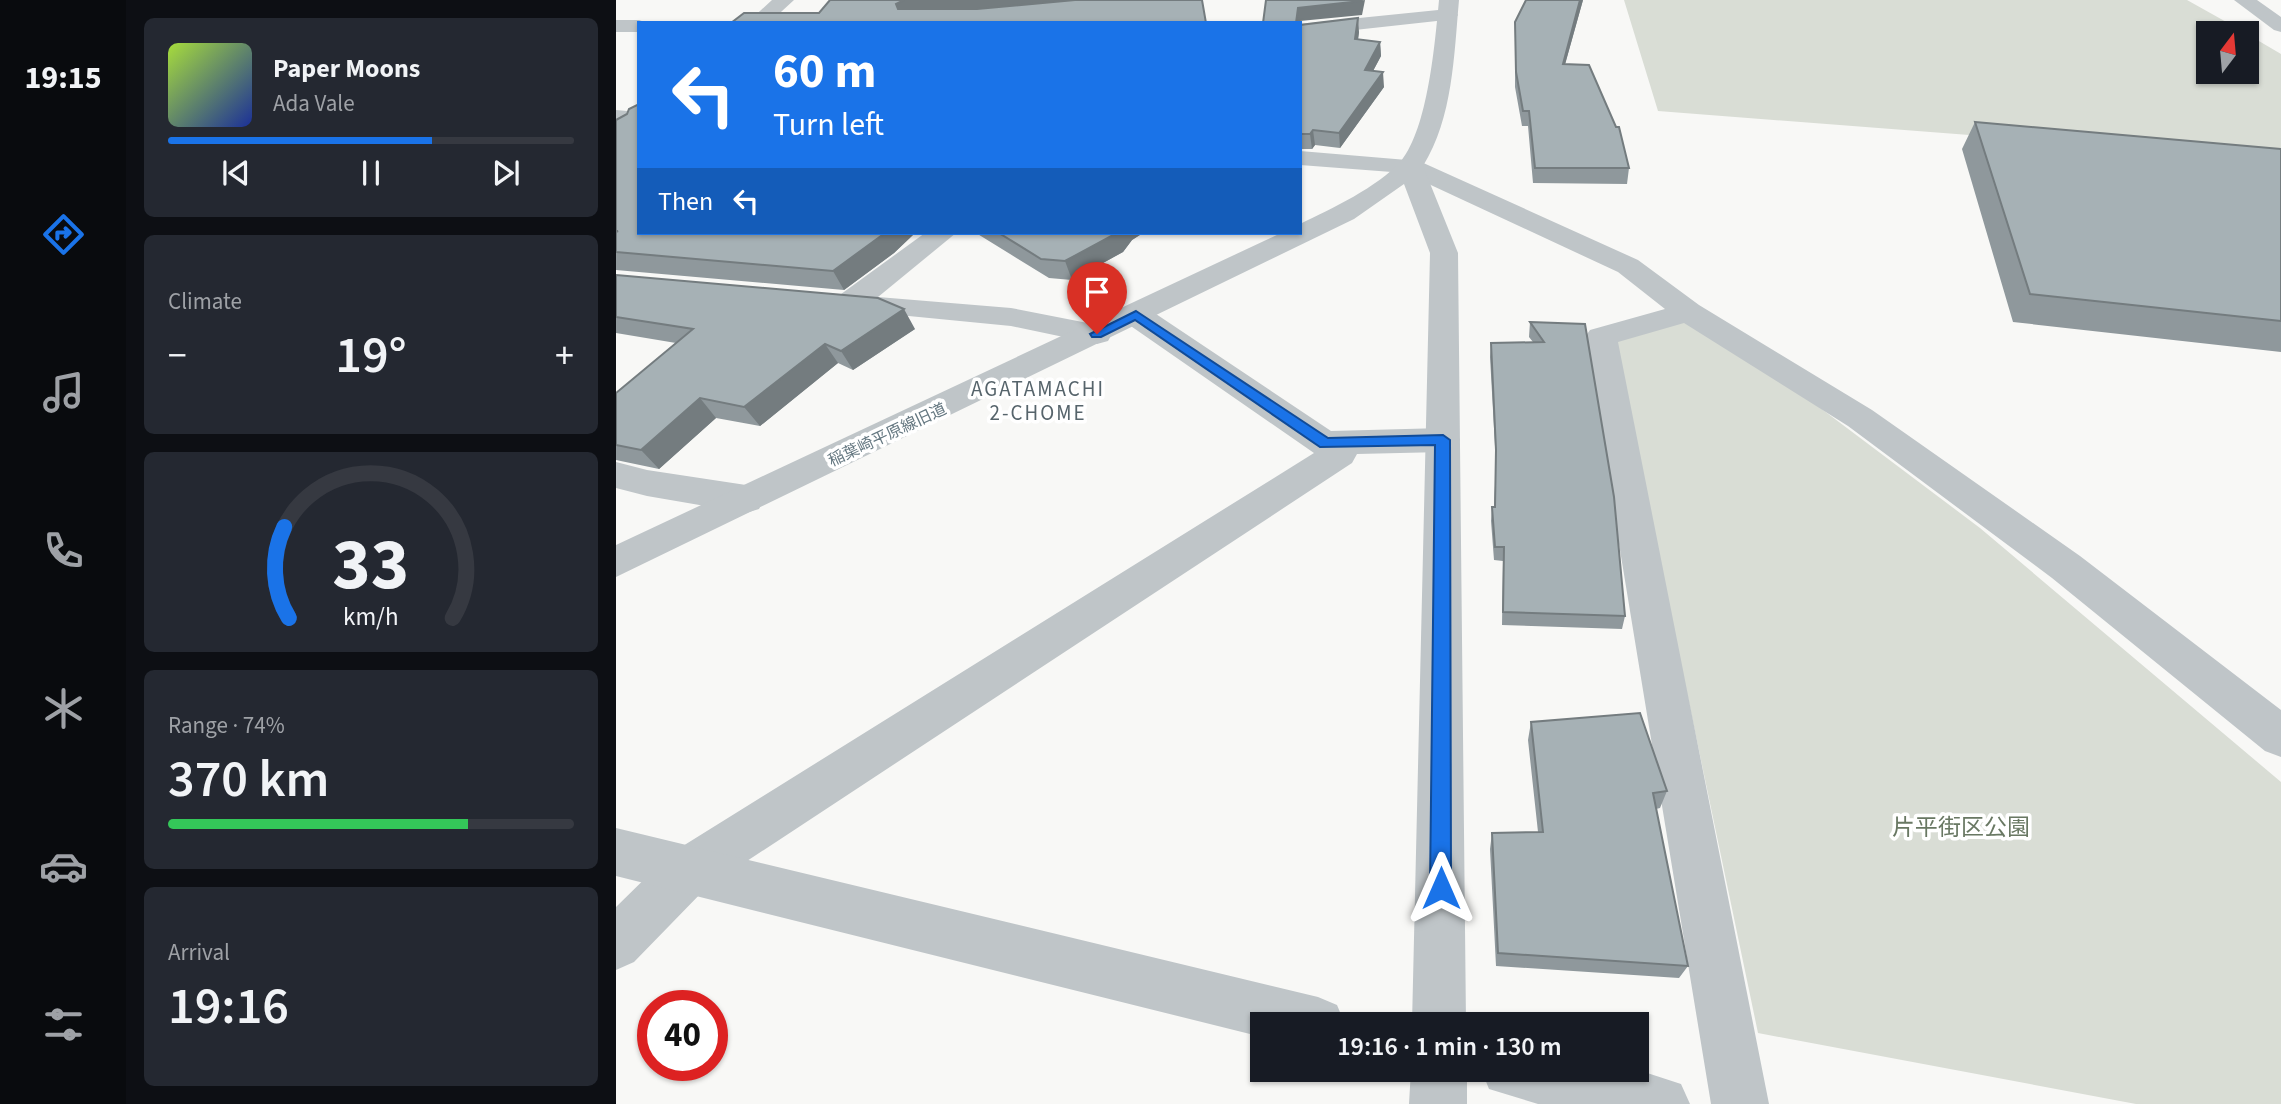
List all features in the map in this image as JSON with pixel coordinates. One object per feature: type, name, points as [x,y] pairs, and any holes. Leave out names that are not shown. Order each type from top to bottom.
[{"type":"street","points":[[759,21],[784,0]]},
{"type":"street","points":[[2244,0],[2281,26]]},
{"type":"street","points":[[1302,30],[1448,8]]},
{"type":"street","name":"稲葉崎平原線旧道","points":[[1302,234],[1345,213],[1410,166],[1424,141],[1443,61],[1448,8]]},
{"type":"street","points":[[616,26],[637,26]]},
{"type":"street","points":[[616,117],[637,120]]},
{"type":"street","points":[[616,134],[637,121]]},
{"type":"street","points":[[1302,158],[1410,166],[1628,266],[1688,312],[1860,418],[2045,551],[2281,737]]},
{"type":"street","points":[[1410,166],[1444,253],[1439,1012]]},
{"type":"street","points":[[939,235],[837,302],[1011,317],[1097,334]]},
{"type":"street","name":"稲葉崎平原線旧道","points":[[616,562],[1299,235]]},
{"type":"street","points":[[1688,312],[1601,337],[1740,1104]]},
{"type":"street","points":[[616,944],[688,871],[1339,454],[1136,314]]},
{"type":"street","points":[[1325,443],[1443,440]]},
{"type":"street","points":[[616,475],[647,483],[746,499]]},
{"type":"street","points":[[616,852],[1269,1012]]},
{"type":"street","points":[[1438,1104],[1439,1082]]},
{"type":"street","points":[[1565,1082],[1661,1104]]},
{"type":"green space","points":[[1624,0],[2187,0],[2225,21],[2196,21],[2196,84],[2259,84],[2259,41],[2281,54],[2281,159],[1658,111]]},
{"type":"green space","name":"片平街区公園","points":[[1683,320],[1815,404],[1980,528],[2281,782],[2281,1104],[2136,1104],[1758,1033],[1613,339]]},
{"type":"building","points":[[830,0],[904,0],[896,4],[898,9],[977,9],[1075,0],[1202,0],[1206,21],[734,21],[744,13],[819,13]]},
{"type":"building","points":[[1266,0],[1362,0],[1298,8],[1296,21],[1263,21]]},
{"type":"building","points":[[1526,0],[1580,0],[1563,64],[1589,65],[1616,127],[1619,127],[1629,168],[1535,168],[1529,111],[1523,111],[1516,72],[1515,22]]},
{"type":"building","points":[[1358,18],[1355,39],[1380,42],[1365,70],[1383,72],[1339,133],[1313,130],[1310,134],[1302,134],[1302,25]]},
{"type":"building","points":[[637,105],[637,235],[882,235],[833,271],[616,252],[616,120],[627,114],[629,109]]},
{"type":"building","points":[[1975,122],[2281,149],[2281,321],[2030,294]]},
{"type":"building","points":[[1002,235],[1113,235],[1065,261],[1041,259]]},
{"type":"building","points":[[616,275],[878,298],[904,309],[841,351],[825,344],[744,407],[700,398],[641,450],[616,445],[616,393],[693,329],[616,317]]},
{"type":"building","points":[[1530,322],[1585,324],[1614,497],[1625,616],[1503,612],[1504,547],[1495,547],[1492,507],[1495,507],[1496,450],[1491,343],[1544,342]]},
{"type":"building","points":[[1640,713],[1667,791],[1653,793],[1688,966],[1498,953],[1492,833],[1543,832],[1531,722]]},
{"type":"district","name":"AGATAMACHI 2-CHOME","points":[[1038,401]]},
{"type":"route","points":[[1097,334],[1136,314],[1325,443],[1443,440],[1441,888]]}]
